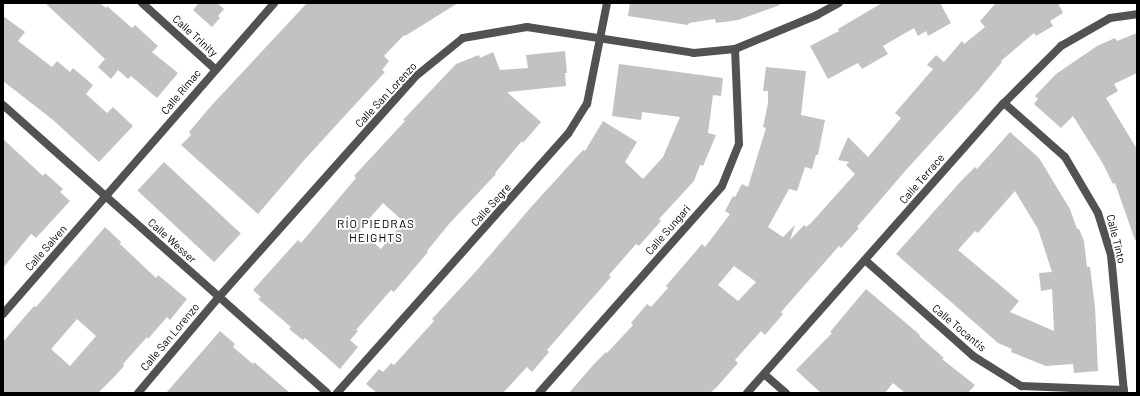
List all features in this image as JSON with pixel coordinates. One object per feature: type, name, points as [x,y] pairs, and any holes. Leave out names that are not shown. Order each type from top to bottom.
[{"type":"street","name":"Calle Trinity","points":[[142,3],[215,69]]},
{"type":"street","name":"Calle Rímac","points":[[106,197],[215,69],[274,3]]},
{"type":"street","name":"Calle Segre","points":[[337,393],[568,134],[587,104],[602,37],[607,3]]},
{"type":"street","name":"Calle San Lorenzo","points":[[138,393],[218,298],[416,76],[463,38],[527,27],[602,37],[694,52],[735,49],[817,15],[838,3]]},
{"type":"street","name":"Calle Terrace","points":[[747,393],[1004,103],[1061,46],[1110,18],[1137,14]]},
{"type":"street","name":"Calle Sungari","points":[[539,393],[722,186],[739,144],[735,49]]},
{"type":"street","name":"Calle Tinto","points":[[1004,103],[1065,157],[1098,213],[1111,256],[1124,392]]},
{"type":"street","name":"Calle Wesser","points":[[3,105],[218,298],[327,393]]},
{"type":"street","name":"Calle Salven","points":[[3,314],[106,197]]},
{"type":"street","name":"Calle Tocantis","points":[[865,260],[973,356],[1021,386],[1124,392]]},
{"type":"street","points":[[764,374],[786,393]]},
{"type":"building","points":[[45,3],[100,3],[106,8],[107,6],[132,28],[135,25],[158,46],[152,52],[178,73],[157,98],[131,76],[128,79],[118,70],[111,79],[98,67],[105,59]]},
{"type":"building","points":[[199,3],[217,3],[224,9],[218,16],[220,18],[212,27],[193,10]]},
{"type":"building","points":[[307,3],[458,3],[405,36],[404,35],[384,56],[389,61],[382,70],[385,72],[306,158],[258,214],[181,145],[191,135],[189,132],[211,106]]},
{"type":"building","points":[[630,3],[779,3],[780,5],[738,20],[716,23],[715,19],[689,23],[688,25],[628,16]]},
{"type":"building","points":[[882,3],[940,3],[951,23],[928,36],[926,31],[918,36],[914,28],[883,46],[888,54],[862,69],[858,63],[828,79],[810,46],[839,31],[838,29]]},
{"type":"building","points":[[996,3],[1058,3],[1063,13],[1050,21],[1053,26],[1036,36],[1034,33],[1001,61],[1002,62],[978,91],[906,170],[857,227],[859,228],[841,248],[839,246],[781,312],[783,314],[765,335],[761,331],[735,360],[738,363],[716,388],[710,393],[569,393],[594,364],[606,352],[607,353],[633,325],[631,323],[647,304],[651,307],[668,288],[666,286],[702,244],[705,247],[730,214],[725,211],[733,196],[735,197],[742,184],[748,187],[766,128],[763,127],[768,103],[768,91],[763,91],[766,67],[806,71],[801,115],[825,120],[818,155],[816,155],[812,169],[805,167],[797,191],[789,189],[768,227],[783,237],[795,225],[790,240],[804,225],[806,227],[811,223],[855,174],[846,165],[849,162],[838,160],[848,137],[868,157],[901,118],[895,113],[933,69],[927,65],[936,55],[944,62],[962,41],[964,44],[985,27],[980,21]],"holes":[[[734,266],[756,282],[738,301],[718,285]]]},
{"type":"building","points":[[3,16],[25,32],[18,41],[52,67],[57,61],[70,72],[73,68],[93,85],[86,94],[107,113],[113,107],[133,126],[99,162],[53,120],[3,81]]},
{"type":"building","points":[[1137,33],[1137,73],[1114,84],[1118,91],[1106,98],[1137,149],[1137,239],[1135,240],[1115,183],[1113,184],[1102,162],[1073,116],[1061,128],[1034,104],[1038,99],[1035,96],[1056,74],[1097,46],[1115,38],[1117,41]]},
{"type":"building","points":[[565,51],[567,73],[565,73],[566,86],[507,92],[541,122],[523,143],[522,141],[495,173],[496,174],[449,224],[427,251],[428,252],[394,292],[391,290],[356,330],[358,331],[350,340],[358,347],[340,369],[305,338],[303,340],[289,329],[291,327],[258,299],[261,297],[253,290],[298,240],[301,243],[356,178],[354,176],[405,121],[403,120],[456,64],[479,55],[480,58],[493,52],[500,70],[528,68],[526,55]],"holes":[[[383,203],[404,222],[381,249],[359,230]]]},
{"type":"building","points":[[619,64],[723,78],[721,96],[713,95],[708,133],[716,135],[703,166],[700,165],[694,181],[659,219],[661,221],[639,246],[636,244],[609,275],[611,277],[547,350],[549,352],[532,372],[527,367],[503,393],[377,393],[366,384],[379,369],[383,372],[391,363],[394,365],[434,321],[432,319],[478,269],[532,206],[583,150],[585,151],[603,121],[637,142],[625,162],[643,179],[663,157],[680,117],[642,112],[641,120],[612,116]]},
{"type":"building","points":[[1010,132],[1039,158],[1070,209],[1077,229],[1079,229],[1084,241],[1087,267],[1090,267],[1095,307],[1098,371],[1074,373],[1073,364],[1046,366],[1011,352],[1012,349],[998,343],[896,254],[961,181],[975,167],[977,169]],"holes":[[[1015,191],[1038,229],[1052,272],[1039,273],[1041,291],[1052,289],[1054,331],[1010,312],[1019,301],[958,250],[975,231],[978,233]]]},
{"type":"building","points":[[3,139],[43,176],[45,173],[63,189],[60,192],[70,201],[36,238],[31,234],[3,268]]},
{"type":"building","points":[[164,162],[241,234],[214,262],[137,191]]},
{"type":"building","points":[[105,227],[121,242],[120,244],[156,278],[158,275],[187,299],[170,320],[167,317],[148,339],[147,337],[123,364],[124,366],[98,393],[3,393],[3,342],[34,306],[36,307]],"holes":[[[77,319],[96,336],[70,366],[52,350],[52,348]]]},
{"type":"building","points":[[866,289],[920,335],[919,336],[944,358],[942,359],[975,385],[968,393],[905,393],[893,383],[885,393],[821,393],[796,370],[832,333],[830,332]]},
{"type":"building","points":[[220,331],[235,344],[233,347],[253,364],[254,362],[290,393],[166,393]]},
{"type":"district","name":"RÍO PIEDRAS HEIGHTS","points":[[376,231]]}]
